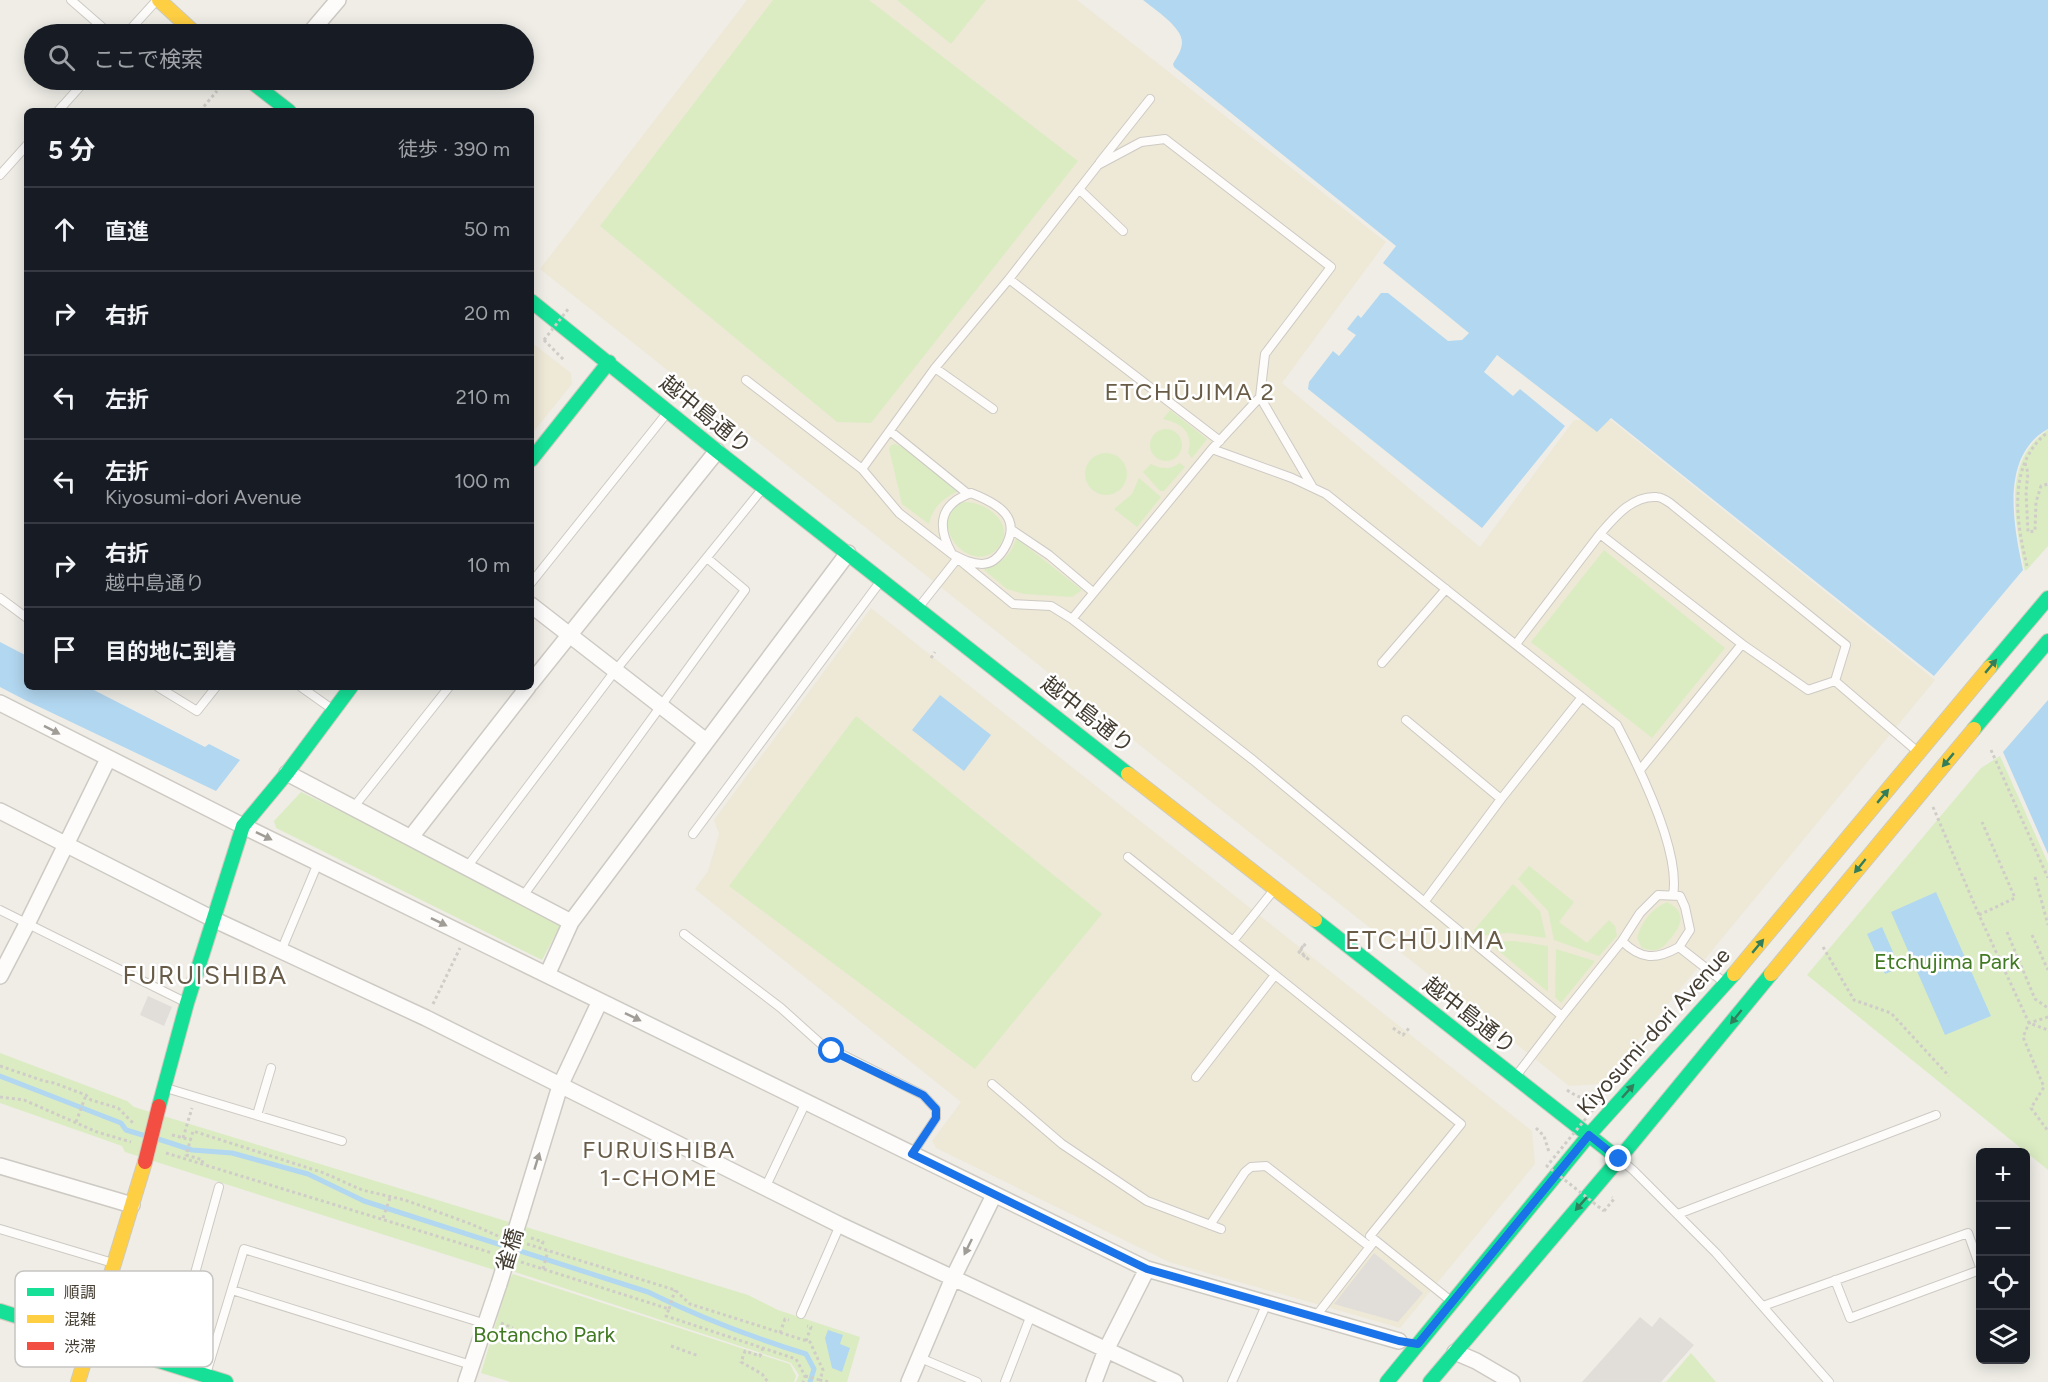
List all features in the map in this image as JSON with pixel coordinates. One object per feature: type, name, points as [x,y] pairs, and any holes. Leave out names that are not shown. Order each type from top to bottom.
[{"type":"street","points":[[158,0],[185,24]]},
{"type":"street","points":[[318,24],[338,0]]},
{"type":"street","points":[[271,90],[286,108]]},
{"type":"street","name":"越中島通り","points":[[534,303],[717,451],[1619,1159]]},
{"type":"street","points":[[534,456],[609,362]]},
{"type":"street","points":[[534,679],[717,451]]},
{"type":"street","points":[[547,975],[571,922],[848,553]]},
{"type":"street","name":"Kiyosumi-dori Avenue","points":[[1387,1382],[1589,1135],[1726,984],[2048,598]]},
{"type":"street","points":[[534,607],[706,741]]},
{"type":"street","points":[[1430,1382],[1619,1159],[1924,788],[2048,642]]},
{"type":"street","points":[[113,1271],[145,1162],[187,1003],[243,826],[349,690]]},
{"type":"street","points":[[411,837],[526,690]]},
{"type":"street","points":[[0,704],[318,863],[1147,1269],[1399,1341],[1455,1352],[1476,1361],[1512,1382]]},
{"type":"street","points":[[0,976],[108,759]]},
{"type":"street","points":[[286,772],[571,922]]},
{"type":"street","points":[[0,811],[215,920],[426,1018],[840,1225],[1175,1382]]},
{"type":"street","name":"雀橋","points":[[466,1382],[560,1086],[600,1001]]},
{"type":"street","points":[[0,1166],[132,1205]]},
{"type":"street","points":[[909,1382],[953,1278],[994,1194]]},
{"type":"street","points":[[1094,1382],[1106,1350],[1147,1269]]},
{"type":"street","points":[[0,1311],[15,1316]]},
{"type":"street","points":[[78,1382],[83,1367]]},
{"type":"street","points":[[178,1367],[226,1382]]},
{"type":"lane","points":[[71,0],[99,24]]},
{"type":"lane","points":[[135,24],[158,0]]},
{"type":"lane","points":[[61,108],[77,90]]},
{"type":"lane","points":[[862,469],[935,368],[1009,279],[1150,99]]},
{"type":"lane","points":[[1072,618],[1212,449],[1260,397],[1265,354],[1331,267],[1165,139],[1140,142],[1098,165]]},
{"type":"lane","points":[[0,175],[24,148]]},
{"type":"lane","points":[[1079,189],[1123,231]]},
{"type":"lane","points":[[1009,279],[1220,441]]},
{"type":"lane","points":[[935,368],[993,409]]},
{"type":"lane","points":[[746,380],[862,469],[899,513],[1013,604],[1051,606],[1072,618],[1253,760],[1562,1016]]},
{"type":"lane","points":[[1260,397],[1313,488]]},
{"type":"lane","points":[[534,579],[668,411]]},
{"type":"lane","points":[[890,431],[968,494]]},
{"type":"lane","points":[[1212,449],[1292,478],[1326,494],[1617,724],[1641,770],[1670,850],[1675,883],[1673,895]]},
{"type":"lane","points":[[466,867],[615,671],[764,487]]},
{"type":"lane","points":[[968,494],[986,499],[998,508],[1011,524],[1012,536],[999,557],[985,564],[970,563],[954,557],[943,534],[943,519],[947,506],[959,497],[968,494]]},
{"type":"lane","points":[[1516,644],[1600,534],[1619,513],[1635,501],[1657,497],[1670,502],[1846,645],[1834,681]]},
{"type":"lane","points":[[1012,530],[1049,555],[1093,592]]},
{"type":"lane","points":[[1600,534],[1742,644],[1808,690],[1834,681]]},
{"type":"lane","points":[[918,608],[954,557]]},
{"type":"lane","points":[[523,896],[745,590],[707,558]]},
{"type":"lane","points":[[693,834],[882,580]]},
{"type":"lane","points":[[1382,663],[1446,589]]},
{"type":"lane","points":[[0,598],[24,616]]},
{"type":"lane","points":[[1641,770],[1742,644]]},
{"type":"lane","points":[[1834,681],[1919,753]]},
{"type":"lane","points":[[163,690],[197,711],[214,690]]},
{"type":"lane","points":[[305,690],[333,709]]},
{"type":"lane","points":[[353,808],[447,690]]},
{"type":"lane","points":[[1425,901],[1582,697]]},
{"type":"lane","points":[[1406,720],[1502,799]]},
{"type":"lane","points":[[1128,857],[1461,1124],[1370,1236],[1372,1244]]},
{"type":"lane","points":[[281,951],[318,863]]},
{"type":"lane","points":[[1233,941],[1275,888]]},
{"type":"lane","points":[[1515,1077],[1622,941],[1641,913],[1658,895],[1680,896],[1690,930],[1679,947],[1668,953],[1652,957],[1633,952],[1622,941]]},
{"type":"lane","points":[[0,910],[187,1003]]},
{"type":"lane","points":[[684,934],[782,1008],[820,1044],[923,1095],[936,1109],[936,1118],[912,1154]]},
{"type":"lane","points":[[1679,947],[1726,984]]},
{"type":"lane","points":[[1196,1077],[1275,975]]},
{"type":"lane","points":[[257,1115],[271,1068]]},
{"type":"lane","points":[[992,1083],[1062,1144],[1147,1201],[1221,1229]]},
{"type":"lane","points":[[164,1087],[342,1141]]},
{"type":"lane","points":[[765,1188],[806,1102]]},
{"type":"lane","points":[[1677,1214],[1936,1115]]},
{"type":"lane","points":[[1619,1159],[1634,1171],[1716,1253],[1829,1382]]},
{"type":"lane","points":[[1210,1225],[1245,1172],[1251,1167],[1266,1166],[1452,1302]]},
{"type":"lane","points":[[195,1271],[219,1187]]},
{"type":"lane","points":[[801,1314],[840,1225]]},
{"type":"lane","points":[[0,1230],[115,1263]]},
{"type":"lane","points":[[1763,1306],[1968,1233],[1976,1257]]},
{"type":"lane","points":[[1316,1316],[1372,1244]]},
{"type":"lane","points":[[213,1351],[244,1249],[486,1324]]},
{"type":"lane","points":[[1835,1280],[1850,1318],[1976,1271]]},
{"type":"lane","points":[[232,1290],[471,1365]]},
{"type":"lane","points":[[1232,1382],[1267,1303]]},
{"type":"lane","points":[[1005,1382],[1031,1315]]},
{"type":"lane","points":[[918,1357],[977,1382]]},
{"type":"lane","points":[[205,1376],[208,1367]]},
{"type":"path","points":[[203,108],[217,91]]},
{"type":"path","points":[[565,361],[544,340],[569,308]]},
{"type":"path","points":[[2027,566],[2022,546],[2017,502],[2020,475],[2039,440],[2048,432]]},
{"type":"path","points":[[2025,463],[2028,473],[2026,492],[2028,532],[2035,531],[2037,494],[2041,486],[2048,484]]},
{"type":"path","points":[[931,658],[935,652]]},
{"type":"path","points":[[1991,750],[2048,878]]},
{"type":"path","points":[[1924,788],[2029,1023],[2048,1030]]},
{"type":"path","points":[[1979,915],[2015,898],[1982,822]]},
{"type":"path","points":[[2035,877],[2048,925]]},
{"type":"path","points":[[2007,932],[2036,999],[2048,1008]]},
{"type":"path","points":[[2032,935],[2048,970]]},
{"type":"path","points":[[1305,944],[1300,951],[1308,959],[1299,952],[1305,944]]},
{"type":"path","points":[[426,1018],[461,947]]},
{"type":"path","points":[[1823,947],[1854,1000],[1891,1013],[1949,1076]]},
{"type":"path","points":[[2048,1017],[2029,1023],[2023,1037],[2046,1086],[2031,1108],[2048,1131]]},
{"type":"path","points":[[1394,1028],[1402,1035],[1410,1027]]},
{"type":"path","points":[[0,1066],[118,1108],[133,1123],[143,1126]]},
{"type":"path","points":[[1567,1090],[1587,1099],[1606,1095]]},
{"type":"path","points":[[76,1122],[86,1095]]},
{"type":"path","points":[[0,1097],[24,1100],[43,1106],[97,1132],[133,1143]]},
{"type":"path","points":[[1548,1166],[1601,1100]]},
{"type":"path","points":[[183,1138],[189,1119]]},
{"type":"path","points":[[1536,1128],[1544,1136],[1548,1147],[1550,1157],[1548,1166]]},
{"type":"path","points":[[163,1132],[190,1140],[186,1155],[203,1160],[202,1164],[173,1155]]},
{"type":"path","points":[[1548,1166],[1604,1211],[1614,1199]]},
{"type":"path","points":[[383,1218],[391,1197]]},
{"type":"path","points":[[543,1269],[548,1251]]},
{"type":"path","points":[[669,1308],[675,1290]]},
{"type":"path","points":[[780,1333],[785,1319]]},
{"type":"path","points":[[806,1341],[811,1327]]},
{"type":"path","points":[[670,1346],[699,1356]]},
{"type":"path","points":[[763,1348],[760,1356],[745,1351],[741,1362],[762,1374],[768,1382]]},
{"type":"path","points":[[805,1376],[820,1380]]},
{"type":"shaded area","points":[[747,0],[1077,0],[1386,242],[1282,383],[1480,547],[1574,420],[1611,420],[1935,680],[1602,1084],[1569,1086],[540,269]]},
{"type":"shaded area","points":[[534,344],[571,373],[572,384],[534,431]]},
{"type":"shaded area","points":[[871,608],[1532,1131],[1535,1164],[1400,1328],[1169,1262],[936,1148],[932,1141],[961,1102],[695,889],[708,871],[719,834],[714,820]]},
{"type":"shaded area","points":[[148,996],[172,1007],[164,1026],[140,1015]]},
{"type":"shaded area","points":[[1374,1253],[1423,1293],[1398,1322],[1334,1304]]},
{"type":"shaded area","points":[[1640,1317],[1652,1327],[1660,1317],[1694,1345],[1661,1382],[1582,1382]]},
{"type":"green space","points":[[773,0],[869,0],[1078,161],[871,423],[837,422],[600,226]]},
{"type":"green space","points":[[897,0],[986,0],[951,44]]},
{"type":"green space","points":[[1170,410],[1207,439],[1192,458],[1188,453],[1187,434],[1180,426],[1163,419]]},
{"type":"green space","points":[[1166,429],[1177,434],[1182,445],[1177,456],[1166,461],[1155,456],[1150,445],[1155,434]]},
{"type":"green space","points":[[2048,430],[2048,546],[2025,572],[2016,515],[2017,476],[2023,459],[2033,443]]},
{"type":"green space","points":[[895,444],[905,448],[958,491],[939,504],[929,524],[902,504],[889,449]]},
{"type":"green space","points":[[1106,453],[1114,454],[1121,459],[1126,466],[1126,482],[1121,489],[1114,494],[1106,495],[1098,494],[1091,489],[1086,482],[1085,474],[1086,466],[1091,459],[1098,454]]},
{"type":"green space","points":[[1180,463],[1185,467],[1164,491],[1160,491],[1143,472],[1151,464],[1166,468]]},
{"type":"green space","points":[[1139,478],[1161,497],[1137,527],[1114,509],[1132,494]]},
{"type":"green space","points":[[963,502],[981,505],[997,516],[1002,523],[1003,540],[997,549],[986,556],[975,556],[964,551],[949,533],[948,521],[952,511]]},
{"type":"green space","points":[[1016,538],[1082,590],[1072,597],[1024,594],[1007,589],[984,570],[1004,558],[1011,550]]},
{"type":"green space","points":[[1604,550],[1725,648],[1652,738],[1531,642]]},
{"type":"green space","points":[[856,716],[1102,914],[975,1069],[729,886]]},
{"type":"green space","name":"Etchujima Park","points":[[2000,756],[2048,863],[2048,1170],[2030,1155],[2030,1148],[2021,1148],[1807,975],[1981,768]]},
{"type":"green space","points":[[301,792],[365,823],[560,926],[542,960],[276,828],[274,821]]},
{"type":"green space","points":[[1529,866],[1574,902],[1559,922],[1587,943],[1609,920],[1615,926],[1617,936],[1599,956],[1554,940],[1548,911],[1518,879]]},
{"type":"green space","points":[[1513,884],[1540,911],[1546,938],[1508,933],[1478,936],[1474,930]]},
{"type":"green space","points":[[1667,902],[1680,914],[1678,927],[1661,948],[1650,950],[1642,948],[1637,938],[1641,927],[1652,913]]},
{"type":"green space","points":[[1515,941],[1548,946],[1548,992],[1488,942]]},
{"type":"green space","points":[[1556,949],[1595,961],[1561,1003],[1555,997]]},
{"type":"green space","points":[[0,1053],[127,1101],[134,1107],[748,1295],[778,1310],[860,1337],[847,1382],[796,1382],[799,1375],[791,1363],[512,1271],[510,1275],[125,1152],[122,1146],[0,1103]]},
{"type":"green space","name":"Botancho Park","points":[[513,1274],[790,1364],[796,1376],[794,1382],[511,1382],[481,1373],[509,1279]]},
{"type":"green space","points":[[1691,1353],[1716,1382],[1666,1382]]},
{"type":"water","points":[[1143,0],[2048,0],[2048,429],[2032,441],[2022,456],[2016,474],[2014,514],[2023,570],[1934,676],[1611,418],[1597,432],[1497,355],[1484,372],[1513,396],[1520,389],[1565,426],[1482,528],[1308,389],[1309,382],[1333,351],[1339,356],[1356,335],[1347,329],[1358,315],[1361,318],[1381,293],[1388,293],[1448,341],[1462,340],[1469,333],[1383,263],[1396,246],[1174,67],[1173,64],[1181,48],[1181,36],[1167,19]]},
{"type":"water","points":[[0,642],[24,654],[24,690],[94,690],[205,747],[209,744],[240,760],[216,791],[0,687]]},
{"type":"water","points":[[940,695],[991,735],[964,771],[912,730]]},
{"type":"water","points":[[2048,700],[2048,854],[2003,752]]},
{"type":"water","points":[[1936,892],[1991,1016],[1945,1035],[1891,912]]},
{"type":"water","points":[[1882,927],[1900,968],[1885,974],[1867,934]]},
{"type":"water","points":[[828,1330],[843,1335],[840,1344],[850,1348],[842,1372],[832,1368],[825,1338]]},
{"type":"pier","points":[[2026,569],[2026,572],[1936,678],[1935,677]]},
{"type":"waterway","points":[[0,1076],[121,1123],[126,1130],[146,1136]]},
{"type":"waterway","points":[[155,1138],[192,1150],[232,1153],[308,1174],[364,1201],[648,1292],[726,1326],[806,1354],[814,1369],[810,1382]]},
{"type":"traffic: fast","points":[[262,90],[285,108]]},
{"type":"traffic: fast","points":[[534,303],[717,451],[1128,774]]},
{"type":"traffic: fast","points":[[534,456],[609,362]]},
{"type":"traffic: fast","points":[[1990,667],[2048,598]]},
{"type":"traffic: fast","points":[[1974,729],[2048,641]]},
{"type":"traffic: fast","points":[[159,1106],[187,1003],[243,826],[287,773],[349,690]]},
{"type":"traffic: fast","points":[[1315,920],[1619,1159]]},
{"type":"traffic: fast","points":[[1387,1382],[1589,1135],[1734,974]]},
{"type":"traffic: fast","points":[[1430,1382],[1619,1159],[1771,974]]},
{"type":"traffic: fast","points":[[0,1311],[15,1316]]},
{"type":"traffic: fast","points":[[178,1367],[226,1382]]},
{"type":"traffic: slow","points":[[159,0],[185,24]]},
{"type":"traffic: slow","points":[[1734,974],[1990,667]]},
{"type":"traffic: slow","points":[[1771,974],[1974,729]]},
{"type":"traffic: slow","points":[[1128,774],[1315,920]]},
{"type":"traffic: slow","points":[[112,1271],[145,1162]]},
{"type":"traffic: slow","points":[[78,1382],[83,1367]]},
{"type":"traffic: jam","points":[[145,1162],[159,1106]]},
{"type":"district","name":"ETCHŪJIMA 2","points":[[1190,392]]},
{"type":"district","name":"ETCHŪJIMA","points":[[1425,940]]},
{"type":"district","name":"FURUISHIBA","points":[[205,975]]},
{"type":"district","name":"FURUISHIBA 1-CHOME","points":[[659,1164]]},
{"type":"route","points":[[832,1051],[923,1095],[936,1109],[936,1118],[912,1154],[1154,1272],[1399,1341],[1418,1344],[1589,1135],[1619,1159]]}]
